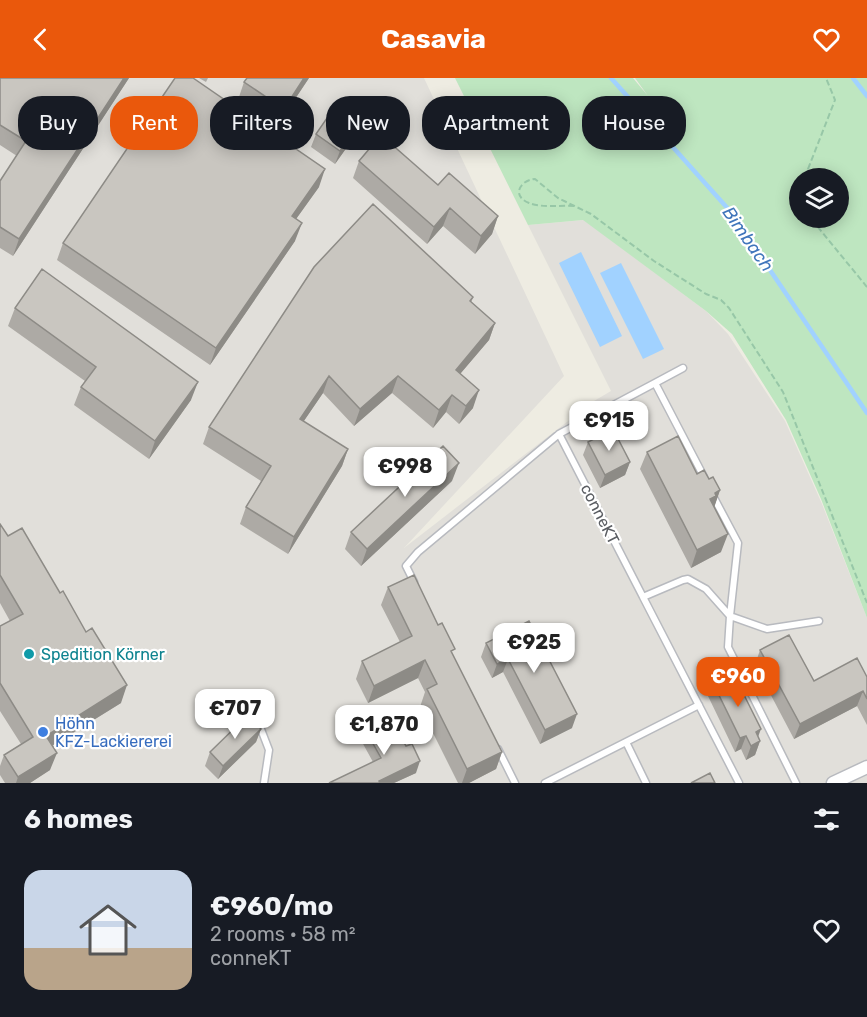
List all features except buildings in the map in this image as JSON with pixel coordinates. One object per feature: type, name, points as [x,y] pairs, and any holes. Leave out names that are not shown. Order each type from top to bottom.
[{"type":"street","points":[[832,783],[867,767]]},
{"type":"lane","points":[[417,590],[406,566],[418,552],[559,434],[683,368]]},
{"type":"lane","points":[[655,383],[738,543],[728,647],[796,783]]},
{"type":"lane","name":"conneKT","points":[[559,434],[739,783]]},
{"type":"lane","points":[[643,597],[688,579],[706,589],[730,616],[767,629],[819,621]]},
{"type":"lane","points":[[545,783],[699,705]]},
{"type":"lane","points":[[254,711],[269,750],[264,783]]},
{"type":"lane","points":[[495,742],[515,783]]},
{"type":"lane","points":[[627,742],[646,783]]},
{"type":"path","points":[[809,168],[835,100],[826,78]]},
{"type":"path","points":[[574,206],[531,204],[523,200],[518,189],[523,183],[535,179],[558,198],[591,214],[654,261],[706,294],[721,300],[729,308],[783,392],[867,603]]},
{"type":"path","points":[[819,228],[867,287]]},
{"type":"shaded area","points":[[0,78],[424,78],[432,96],[422,96],[422,150],[458,150],[564,376],[404,548],[594,401],[611,391],[528,225],[584,220],[706,311],[728,334],[785,421],[822,504],[867,618],[867,783],[0,783]]},
{"type":"green space","points":[[455,78],[633,78],[648,96],[635,78],[867,78],[867,618],[821,499],[786,420],[732,334],[706,311],[583,220],[528,225],[491,150],[570,150],[570,96],[464,96]]},
{"type":"water","points":[[581,252],[622,336],[600,347],[559,263]]},
{"type":"water","points":[[621,263],[664,349],[643,359],[600,273]]},
{"type":"waterway","name":"Bimbach","points":[[611,78],[730,211],[867,413]]},
{"type":"waterway","points":[[853,78],[867,96]]},
{"type":"place","name":"Spedition Körner","points":[[29,654]]},
{"type":"place","name":"Höhn KFZ-Lackiererei","points":[[43,732]]}]
